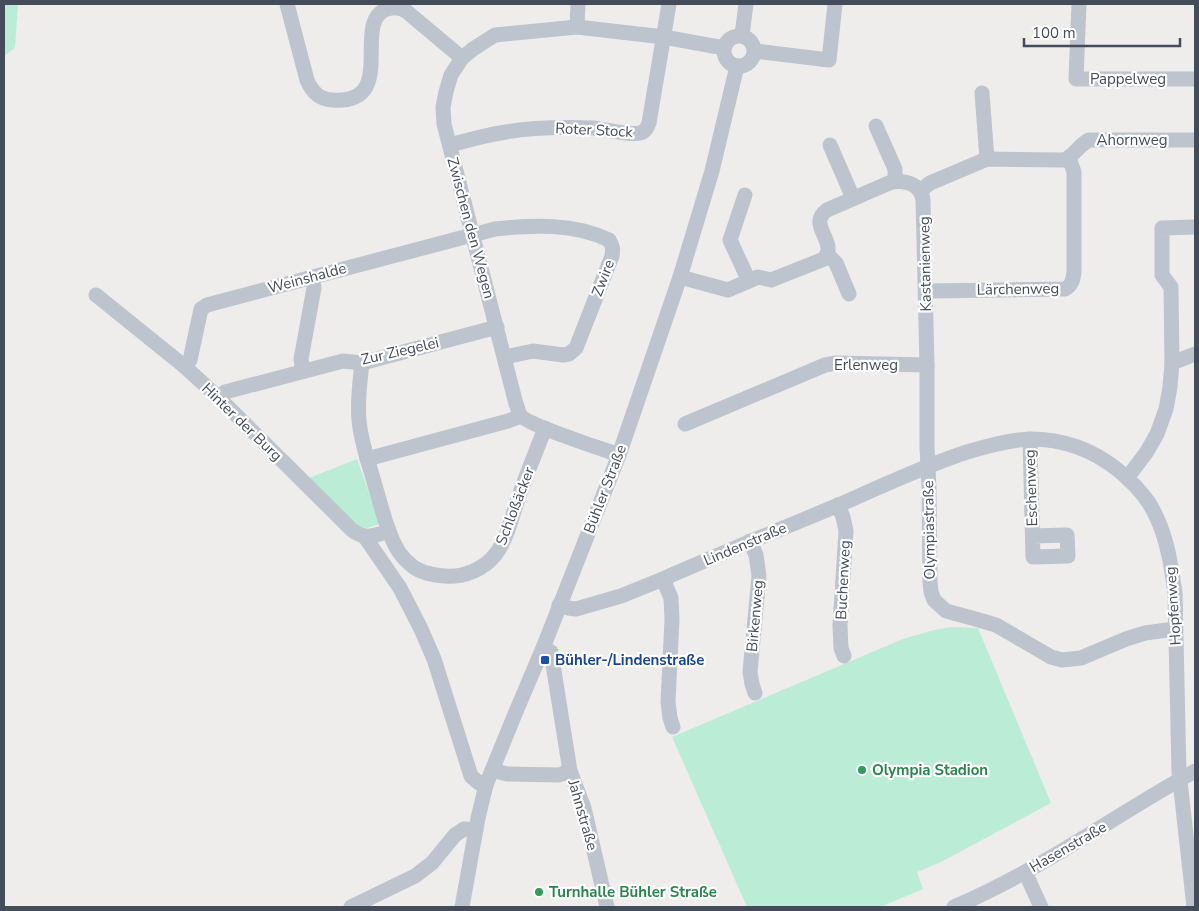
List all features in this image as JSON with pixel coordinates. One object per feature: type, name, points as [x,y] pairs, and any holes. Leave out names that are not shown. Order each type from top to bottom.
[{"type":"street","points":[[287,4],[307,80],[311,89],[322,98],[329,100],[350,99],[367,85],[370,76],[374,21],[384,10],[391,8],[401,8],[406,11],[462,58]]},
{"type":"street","points":[[576,28],[578,4]]},
{"type":"street","points":[[664,37],[669,4]]},
{"type":"street","points":[[742,35],[746,4]]},
{"type":"street","points":[[755,51],[829,60],[835,4]]},
{"type":"street","name":"Pappelweg","points":[[1079,4],[1076,79],[1195,79]]},
{"type":"street","name":"Zwischen den Wegen","points":[[521,416],[516,404],[444,124],[446,92],[451,75],[462,58],[495,35],[576,28],[664,37],[724,48]]},
{"type":"street","points":[[742,35],[751,41],[755,51],[749,63],[737,66],[726,60],[724,48],[732,36],[742,35]]},
{"type":"street","name":"Roter Stock","points":[[450,145],[506,132],[539,128],[596,128],[632,134],[642,132],[647,129],[649,123],[664,37]]},
{"type":"street","name":"Bühler Straße","points":[[462,907],[486,785],[543,648],[619,455],[680,277],[712,171],[737,66]]},
{"type":"street","points":[[982,93],[987,159]]},
{"type":"street","points":[[876,126],[895,169],[896,181]]},
{"type":"street","name":"Ahornweg","points":[[1069,158],[1082,143],[1089,140],[1195,140]]},
{"type":"street","points":[[830,146],[853,198]]},
{"type":"street","points":[[680,277],[728,290],[758,277],[771,280],[824,259],[828,255],[829,249],[820,224],[820,216],[827,210],[853,198],[896,181],[921,190],[930,183],[987,159],[1064,160],[1069,158]]},
{"type":"street","name":"Lärchenweg","points":[[926,291],[1065,289],[1069,287],[1074,278],[1074,172],[1069,158]]},
{"type":"street","name":"Kastanienweg","points":[[921,190],[923,200],[927,365]]},
{"type":"street","points":[[745,196],[730,240],[749,281]]},
{"type":"street","name":"Zwire","points":[[473,234],[520,226],[560,227],[605,238],[612,244],[612,256],[576,348],[569,354],[563,355],[533,351],[505,357]]},
{"type":"street","points":[[1127,478],[1146,453],[1157,434],[1166,409],[1170,387],[1172,364],[1171,287],[1162,275],[1162,228],[1195,227]]},
{"type":"street","name":"Weinshalde","points":[[184,366],[190,360],[201,308],[207,305],[473,234]]},
{"type":"street","points":[[828,255],[836,263],[849,294]]},
{"type":"street","points":[[303,371],[301,360],[314,288],[312,276]]},
{"type":"street","name":"Hinter der Burg","points":[[96,295],[184,366],[219,398],[352,530],[365,537]]},
{"type":"street","name":"Zur Ziegelei","points":[[219,398],[225,392],[343,360],[362,363],[497,328]]},
{"type":"street","points":[[1172,364],[1195,354]]},
{"type":"street","name":"Schloßäcker","points":[[362,363],[359,418],[361,437],[389,532],[402,556],[418,570],[439,576],[461,576],[484,566],[495,556],[503,543],[545,428]]},
{"type":"street","name":"Erlenweg","points":[[685,424],[825,365],[836,363],[927,365]]},
{"type":"street","points":[[927,365],[927,466]]},
{"type":"street","points":[[367,459],[521,416],[545,428],[619,455]]},
{"type":"street","name":"Hopfenweg","points":[[927,466],[982,447],[1005,442],[1030,440],[1065,443],[1090,452],[1108,462],[1127,478],[1148,502],[1162,530],[1172,570],[1175,593],[1179,780],[1190,822],[1194,907]]},
{"type":"street","name":"Eschenweg","points":[[1030,440],[1033,536]]},
{"type":"street","name":"Lindenstraße","points":[[559,605],[576,609],[621,596],[927,466]]},
{"type":"street","name":"Olympiastraße","points":[[927,466],[931,592],[934,600],[946,611],[996,625],[1051,658],[1062,660],[1081,658],[1126,638],[1145,633],[1176,629]]},
{"type":"street","name":"Buchenweg","points":[[838,505],[846,530],[840,626],[841,648],[844,656]]},
{"type":"street","points":[[389,532],[365,537],[400,588],[422,629],[434,659],[471,776],[479,783],[486,785]]},
{"type":"street","name":"Birkenweg","points":[[750,541],[756,555],[759,576],[750,672],[755,693]]},
{"type":"street","points":[[400,588],[418,570]]},
{"type":"street","points":[[663,579],[671,598],[672,619],[668,702],[673,726]]},
{"type":"street","points":[[543,648],[552,652],[570,771]]},
{"type":"street","name":"Jahnstraße","points":[[492,770],[507,774],[559,775],[570,771],[584,808],[607,907]]},
{"type":"street","name":"Hasenstraße","points":[[954,907],[976,898],[1026,872],[1195,771]]},
{"type":"street","points":[[351,907],[416,876],[443,852],[455,835],[464,829],[476,830]]},
{"type":"street","points":[[1026,872],[1041,907]]},
{"type":"green space","points":[[4,4],[18,4],[15,48],[4,56]]},
{"type":"green space","points":[[357,459],[380,524],[367,528],[358,527],[309,478]]},
{"type":"green space","name":"Olympia Stadion","points":[[951,627],[978,628],[1051,803],[941,862],[917,872],[923,889],[880,907],[747,907],[672,737],[903,639]]},
{"type":"place","name":"Bühler-/Lindenstraße","points":[[545,660]]},
{"type":"place","name":"Olympia Stadion","points":[[862,770]]},
{"type":"place","name":"Turnhalle Bühler Straße","points":[[539,892]]}]
